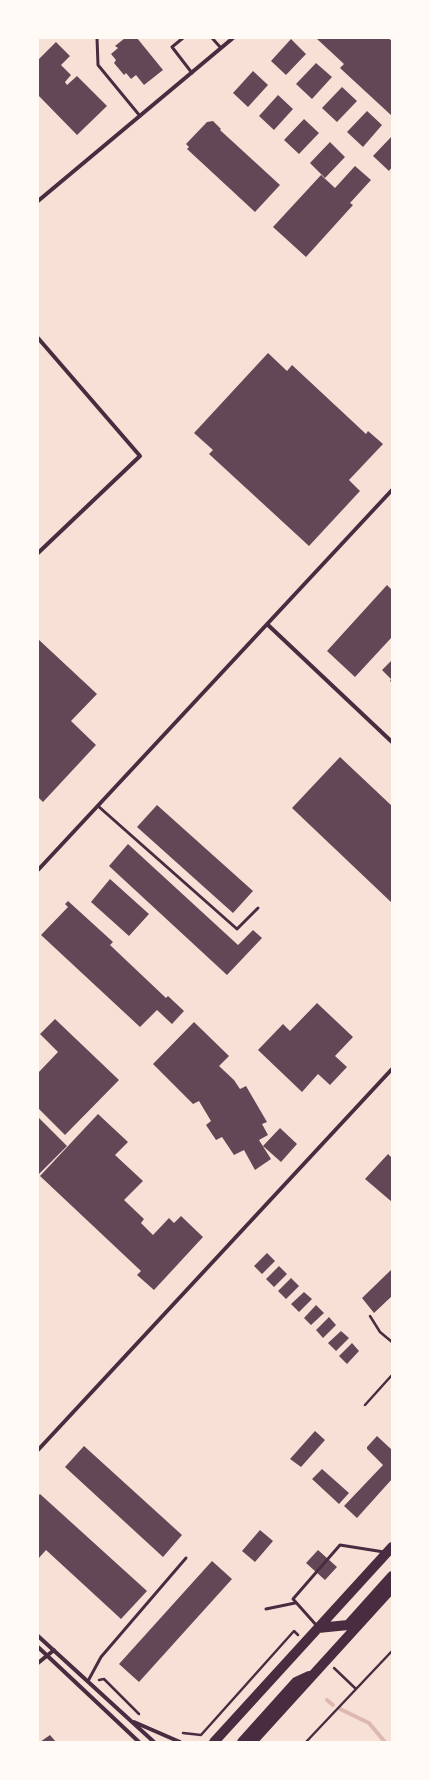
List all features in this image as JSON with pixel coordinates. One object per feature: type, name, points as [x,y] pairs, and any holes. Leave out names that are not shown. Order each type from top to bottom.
[{"type":"highway","points":[[214,1742],[389,1550]]},
{"type":"highway","points":[[318,1628],[348,1625],[392,1576]]},
{"type":"highway","points":[[252,1742],[392,1588]]},
{"type":"highway","points":[[242,1742],[296,1682],[314,1674]]},
{"type":"street","points":[[38,201],[234,38]]},
{"type":"street","points":[[38,338],[140,456],[38,553]]},
{"type":"street","points":[[38,870],[392,490]]},
{"type":"street","points":[[267,624],[392,742]]},
{"type":"street","points":[[38,1450],[392,1069]]},
{"type":"street","points":[[38,1636],[154,1742]]},
{"type":"street","points":[[44,1642],[38,1646],[47,1656],[139,1742]]},
{"type":"street","points":[[38,1663],[54,1650]]},
{"type":"street","points":[[128,1719],[180,1742]]},
{"type":"lane","points":[[97,38],[98,65],[140,116]]},
{"type":"lane","points":[[183,38],[172,47],[192,73]]},
{"type":"lane","points":[[212,38],[221,48]]},
{"type":"lane","points":[[98,806],[236,929],[258,908]]},
{"type":"lane","points":[[318,1628],[293,1599],[340,1545],[389,1550]]},
{"type":"lane","points":[[88,1681],[101,1657],[114,1640],[186,1558]]},
{"type":"lane","points":[[266,1609],[295,1603]]},
{"type":"path","points":[[370,1316],[380,1332],[392,1342]]},
{"type":"path","points":[[365,1405],[392,1375]]},
{"type":"path","points":[[180,1733],[201,1735],[294,1631],[300,1636]]},
{"type":"path","points":[[306,1742],[392,1651]]},
{"type":"path","points":[[329,1662],[356,1689]]},
{"type":"path","points":[[88,1681],[104,1679],[143,1717]]},
{"type":"building","points":[[125,38],[137,38],[163,70],[144,85],[136,75],[131,79],[126,73],[124,75],[114,63],[116,60],[111,54],[118,48],[115,46]]},
{"type":"building","points":[[316,38],[388,38],[392,41],[392,116],[340,68],[344,64]]},
{"type":"building","points":[[291,39],[306,54],[286,75],[271,61]]},
{"type":"building","points":[[56,42],[70,56],[61,65],[71,75],[65,82],[67,85],[77,76],[107,106],[77,135],[38,95],[38,60]]},
{"type":"building","points":[[316,63],[332,77],[312,99],[296,84]]},
{"type":"building","points":[[253,71],[268,85],[248,107],[233,93]]},
{"type":"building","points":[[342,87],[357,101],[337,122],[322,108]]},
{"type":"building","points":[[278,95],[293,109],[274,130],[259,116]]},
{"type":"building","points":[[367,111],[382,125],[363,147],[347,132]]},
{"type":"building","points":[[304,119],[319,133],[299,154],[284,140]]},
{"type":"building","points":[[213,121],[221,129],[220,130],[280,185],[255,212],[187,149],[189,147],[186,144],[207,122]]},
{"type":"building","points":[[392,136],[392,167],[389,171],[373,156]]},
{"type":"building","points":[[330,142],[345,157],[325,178],[310,163]]},
{"type":"building","points":[[355,166],[371,180],[350,203],[353,205],[306,257],[273,227],[321,175],[335,188]]},
{"type":"building","points":[[268,353],[287,371],[292,365],[366,434],[368,431],[383,444],[349,480],[360,491],[309,546],[209,454],[213,450],[194,433]]},
{"type":"building","points":[[387,585],[392,590],[392,637],[355,677],[327,651]]},
{"type":"building","points":[[38,639],[97,694],[71,721],[96,745],[43,802],[38,797]]},
{"type":"building","points":[[392,660],[392,683],[390,681],[391,679],[382,670]]},
{"type":"building","points":[[340,757],[392,806],[392,903],[292,808]]},
{"type":"building","points":[[157,805],[253,891],[233,913],[137,827]]},
{"type":"building","points":[[128,844],[238,945],[253,930],[262,938],[227,975],[109,866]]},
{"type":"building","points":[[110,879],[149,914],[129,936],[91,902]]},
{"type":"building","points":[[68,901],[113,942],[110,945],[166,998],[168,996],[184,1011],[172,1024],[157,1010],[140,1027],[41,935],[68,907],[65,904]]},
{"type":"building","points":[[317,1003],[353,1037],[335,1056],[347,1067],[330,1085],[318,1074],[302,1092],[258,1050],[283,1024],[290,1031]]},
{"type":"building","points":[[55,1019],[119,1080],[65,1135],[38,1108],[38,1073],[58,1052],[40,1034]]},
{"type":"building","points":[[194,1022],[229,1056],[219,1066],[234,1080],[240,1089],[246,1086],[267,1122],[262,1124],[268,1135],[259,1140],[271,1159],[255,1170],[244,1150],[234,1155],[222,1137],[216,1140],[206,1125],[211,1121],[199,1101],[193,1104],[153,1064]]},
{"type":"building","points":[[98,1114],[128,1142],[115,1155],[143,1181],[124,1200],[144,1219],[141,1223],[153,1235],[169,1218],[174,1223],[181,1216],[203,1237],[154,1290],[137,1275],[141,1271],[40,1176]]},
{"type":"building","points":[[38,1117],[67,1146],[38,1175]]},
{"type":"building","points":[[280,1128],[297,1144],[281,1162],[263,1146]]},
{"type":"building","points":[[388,1154],[392,1158],[392,1202],[365,1179]]},
{"type":"building","points":[[267,1253],[275,1261],[262,1274],[254,1266]]},
{"type":"building","points":[[279,1266],[287,1274],[274,1287],[266,1279]]},
{"type":"building","points":[[392,1269],[392,1296],[374,1313],[362,1298]]},
{"type":"building","points":[[291,1278],[299,1286],[286,1299],[278,1291]]},
{"type":"building","points":[[304,1292],[312,1299],[299,1312],[291,1304]]},
{"type":"building","points":[[316,1305],[324,1313],[311,1325],[304,1318]]},
{"type":"building","points":[[329,1317],[336,1325],[323,1338],[316,1330]]},
{"type":"building","points":[[341,1331],[349,1338],[336,1351],[328,1343]]},
{"type":"building","points":[[352,1343],[359,1351],[347,1364],[339,1356]]},
{"type":"building","points":[[315,1431],[325,1440],[301,1467],[290,1459]]},
{"type":"building","points":[[377,1436],[392,1450],[392,1479],[357,1518],[344,1506],[383,1465],[367,1449],[367,1447]]},
{"type":"building","points":[[84,1446],[182,1535],[163,1557],[65,1467]]},
{"type":"building","points":[[322,1469],[349,1493],[339,1504],[312,1479]]},
{"type":"building","points":[[40,1494],[147,1591],[121,1619],[46,1550],[38,1559],[38,1496]]},
{"type":"building","points":[[260,1530],[273,1541],[255,1562],[242,1551]]},
{"type":"building","points":[[318,1550],[337,1567],[325,1580],[306,1563]]},
{"type":"building","points":[[212,1561],[232,1579],[139,1682],[119,1664]]},
{"type":"building","points":[[50,1735],[56,1742],[40,1742]]},
{"type":"waterway","points":[[327,1700],[333,1705]]},
{"type":"waterway","points":[[340,1709],[369,1723],[385,1742]]}]
